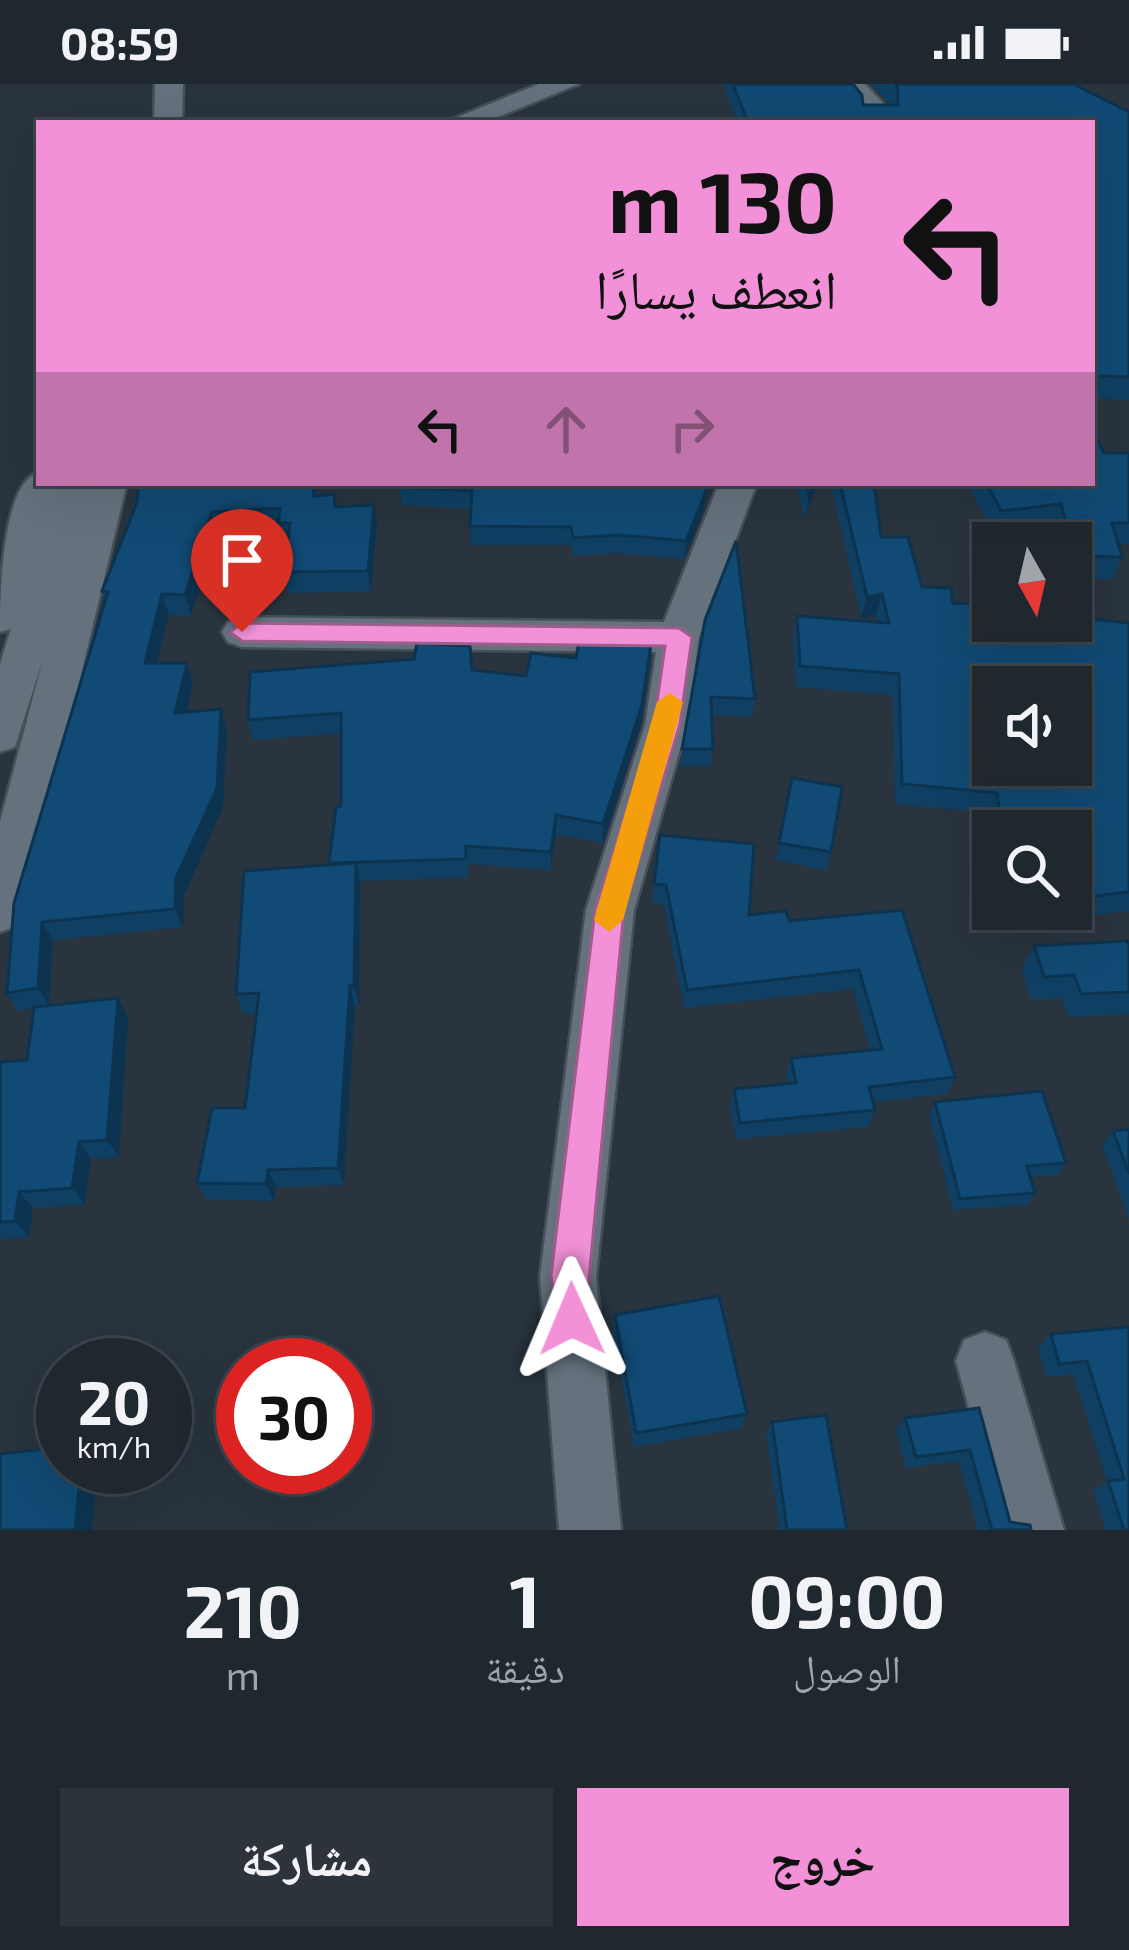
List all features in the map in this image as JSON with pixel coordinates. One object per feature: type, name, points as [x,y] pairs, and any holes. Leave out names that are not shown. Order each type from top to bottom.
[{"type":"street","points":[[140,120],[141,84]]},
{"type":"street","points":[[168,120],[169,84]]},
{"type":"street","points":[[465,120],[565,84]]},
{"type":"street","points":[[850,84],[877,112],[877,120]]},
{"type":"street","points":[[0,618],[42,486]]},
{"type":"street","points":[[0,735],[73,486]]},
{"type":"street","points":[[0,912],[107,486]]},
{"type":"street","points":[[590,1530],[568,1276],[610,910],[667,724],[679,637],[737,486]]},
{"type":"street","points":[[242,632],[679,637]]},
{"type":"street","points":[[985,1361],[1033,1530]]},
{"type":"building","points":[[733,84],[853,84],[863,105],[898,105],[895,84],[1073,84],[1129,112],[1129,377],[1095,376],[1095,120],[747,120]]},
{"type":"building","points":[[1095,437],[1104,453],[1129,453],[1129,523],[1112,523],[1122,557],[1092,556],[1092,522],[1066,522],[1061,504],[1001,511],[988,486],[1095,486]]},
{"type":"building","points":[[139,486],[313,486],[314,496],[334,494],[335,507],[374,505],[368,571],[284,572],[290,523],[278,523],[280,508],[212,512],[185,595],[162,594],[145,663],[187,663],[175,713],[221,709],[217,788],[176,878],[175,909],[42,922],[38,988],[7,993],[14,903],[108,592],[102,591],[137,502]]},
{"type":"building","points":[[707,486],[686,541],[619,535],[573,538],[571,527],[470,526],[472,491],[400,487]]},
{"type":"building","points":[[841,486],[874,486],[881,537],[908,537],[922,587],[951,588],[953,603],[972,604],[972,642],[1092,642],[1092,619],[1129,623],[1129,892],[1092,896],[1092,810],[999,810],[997,793],[902,784],[899,674],[800,666],[797,616],[889,623],[882,594],[867,597]]},
{"type":"building","points":[[736,541],[755,699],[711,697],[713,749],[682,749],[705,620]]},
{"type":"building","points":[[580,636],[652,638],[642,705],[603,824],[556,815],[551,852],[466,846],[466,859],[329,863],[336,807],[341,806],[341,713],[248,720],[250,672],[414,659],[417,643],[470,646],[472,670],[526,676],[531,653],[576,658]]},
{"type":"building","points":[[792,778],[842,787],[831,852],[779,843]]},
{"type":"building","points":[[660,835],[754,844],[749,915],[786,911],[789,921],[902,910],[955,1077],[869,1087],[875,1110],[740,1123],[734,1089],[796,1083],[791,1058],[882,1049],[859,970],[687,990],[666,885],[654,884]]},
{"type":"building","points":[[356,863],[354,986],[350,986],[338,1168],[268,1170],[266,1184],[197,1183],[212,1108],[245,1108],[259,993],[236,994],[244,871]]},
{"type":"building","points":[[1127,941],[1129,992],[1081,994],[1074,975],[1044,977],[1034,946]]},
{"type":"building","points":[[118,998],[107,1140],[79,1142],[72,1188],[19,1192],[15,1221],[0,1222],[0,1062],[27,1060],[34,1007]]},
{"type":"building","points":[[1042,1091],[1066,1163],[1027,1166],[1035,1193],[960,1199],[935,1102]]},
{"type":"building","points":[[1129,1129],[1129,1174],[1113,1131]]},
{"type":"building","points":[[719,1296],[747,1414],[636,1433],[615,1315]]},
{"type":"building","points":[[1129,1327],[1129,1530],[1124,1530],[1108,1481],[1124,1479],[1087,1361],[1059,1364],[1051,1334]]},
{"type":"building","points":[[979,1408],[1010,1522],[1030,1525],[1031,1530],[992,1530],[970,1450],[916,1457],[905,1418]]},
{"type":"building","points":[[826,1415],[847,1530],[787,1530],[772,1422]]},
{"type":"building","points":[[36,1450],[36,1494],[78,1494],[75,1530],[0,1530],[0,1454]]},
{"type":"slow traffic","points":[[609,920],[670,702]]},
{"type":"route","points":[[242,632],[679,637],[667,724],[610,910],[582,1187],[568,1276],[572,1319]]}]
